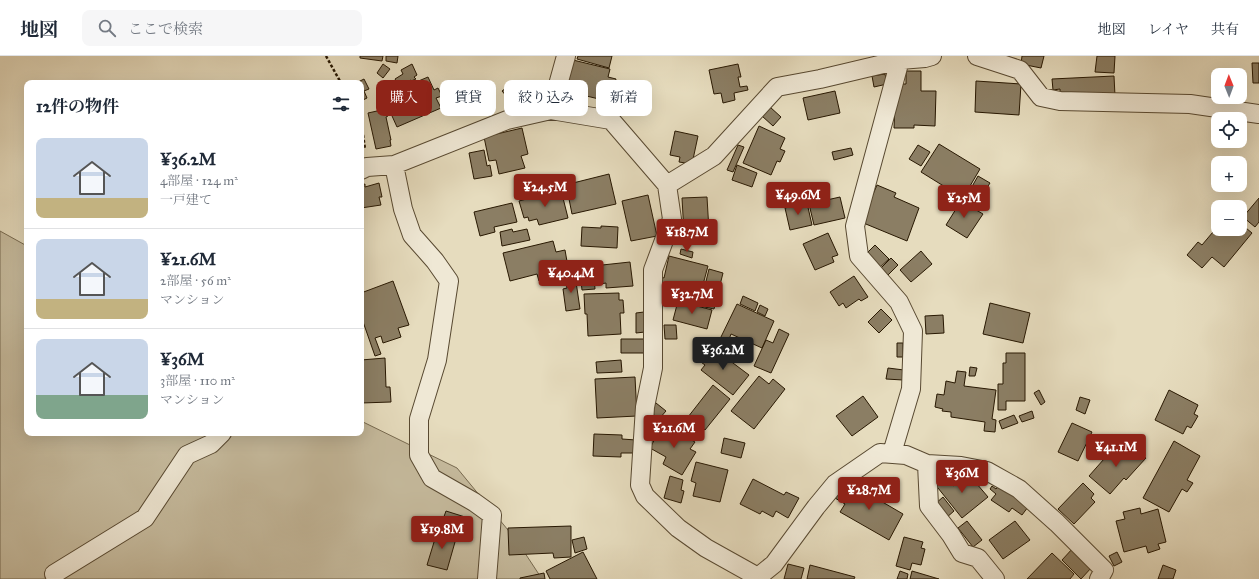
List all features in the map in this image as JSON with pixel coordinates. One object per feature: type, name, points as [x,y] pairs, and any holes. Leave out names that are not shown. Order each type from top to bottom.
[{"type":"street","points":[[560,80],[566,56]]},
{"type":"street","points":[[666,185],[714,156],[777,87],[820,79],[900,60],[932,56]]},
{"type":"street","points":[[977,56],[1020,70],[1041,97],[1060,101],[1190,104],[1259,114]]},
{"type":"street","points":[[892,453],[911,389],[913,331],[899,302],[860,256],[855,226],[900,60]]},
{"type":"street","points":[[364,168],[394,165],[507,120],[525,116]]},
{"type":"street","points":[[587,116],[611,120],[666,185],[672,219],[653,270],[653,368],[645,407],[640,485],[644,496],[678,528],[706,548],[760,578],[774,564],[816,507],[836,484],[880,453],[892,453],[906,455],[927,464],[961,466],[987,471],[1020,489],[1057,523],[1104,570],[1099,579]]},
{"type":"street","points":[[394,165],[403,209],[412,235],[435,261],[448,281],[437,360],[420,419],[419,455],[432,478],[474,502],[492,515],[487,579]]},
{"type":"street","points":[[54,574],[144,518],[187,455],[211,444],[219,436]]},
{"type":"street","points":[[927,464],[929,506],[951,535],[962,553],[978,558],[995,579]]},
{"type":"path","points":[[326,56],[339,80]]},
{"type":"shaded area","points":[[0,231],[24,244],[24,436],[364,436],[364,422],[457,468],[517,541],[542,579],[0,579]]},
{"type":"building","points":[[360,56],[383,56],[382,61],[360,58]]},
{"type":"building","points":[[386,56],[398,56],[397,63],[386,61]]},
{"type":"building","points":[[578,56],[612,56],[609,68],[577,59]]},
{"type":"building","points":[[1022,56],[1044,56],[1041,68],[1021,64]]},
{"type":"building","points":[[1097,56],[1115,56],[1114,73],[1095,72]]},
{"type":"building","points":[[573,60],[610,69],[608,77],[616,79],[596,80],[596,98],[588,96],[588,80],[568,80]]},
{"type":"building","points":[[1252,63],[1259,63],[1259,83],[1253,83]]},
{"type":"building","points":[[383,64],[390,69],[383,78],[377,73]]},
{"type":"building","points":[[412,64],[417,75],[414,77],[416,79],[396,80],[403,74],[401,70]]},
{"type":"building","points":[[738,64],[741,77],[738,77],[740,87],[747,86],[748,90],[734,93],[735,100],[723,103],[721,93],[714,94],[709,70]]},
{"type":"building","points":[[906,71],[921,71],[921,91],[936,91],[935,126],[914,125],[914,128],[894,128],[895,100],[900,84],[906,84]]},
{"type":"building","points":[[885,74],[887,84],[874,87],[872,76]]},
{"type":"building","points":[[1114,76],[1115,96],[1060,95],[1060,89],[1053,90],[1052,79]]},
{"type":"building","points":[[428,77],[429,80],[421,80]]},
{"type":"building","points":[[364,79],[369,89],[364,91],[364,80],[362,80]]},
{"type":"building","points":[[976,81],[1021,84],[1019,115],[975,112]]},
{"type":"building","points":[[432,86],[434,90],[438,88],[440,92],[440,97],[436,98],[440,108],[432,112]]},
{"type":"building","points":[[364,91],[367,98],[364,100]]},
{"type":"building","points":[[835,91],[840,113],[808,120],[803,98]]},
{"type":"building","points":[[770,107],[781,117],[773,126],[762,116]]},
{"type":"building","points":[[376,111],[376,116],[388,116],[386,117],[391,146],[376,149],[368,113]]},
{"type":"building","points":[[392,116],[422,116],[397,127]]},
{"type":"building","points":[[759,126],[785,138],[780,149],[785,151],[780,162],[777,161],[771,175],[743,163]]},
{"type":"building","points":[[522,128],[528,154],[521,156],[525,168],[499,174],[496,160],[489,161],[484,137]]},
{"type":"building","points":[[675,131],[698,136],[692,164],[679,162],[680,157],[670,155]]},
{"type":"building","points":[[939,144],[980,169],[963,198],[921,172]]},
{"type":"building","points":[[738,145],[744,147],[733,172],[727,170]]},
{"type":"building","points":[[918,145],[930,152],[921,166],[909,159]]},
{"type":"building","points":[[851,148],[853,155],[834,160],[832,152]]},
{"type":"building","points":[[484,150],[487,166],[490,165],[492,176],[474,179],[469,153]]},
{"type":"building","points":[[737,165],[757,173],[752,187],[732,180]]},
{"type":"building","points":[[609,174],[616,204],[572,214],[567,189],[574,187],[573,183]]},
{"type":"building","points":[[978,176],[990,183],[981,197],[970,190]]},
{"type":"building","points":[[379,183],[382,197],[379,197],[381,205],[364,208],[365,184],[365,187]]},
{"type":"building","points":[[877,185],[896,193],[894,197],[919,208],[907,241],[861,222]]},
{"type":"building","points":[[561,190],[568,218],[539,225],[537,219],[529,221],[528,217],[524,218],[519,201]]},
{"type":"building","points":[[648,195],[657,236],[631,241],[622,201]]},
{"type":"building","points":[[707,197],[709,231],[684,233],[682,198]]},
{"type":"building","points":[[840,197],[845,218],[814,225],[809,204]]},
{"type":"building","points":[[1259,198],[1259,222],[1255,227],[1247,220],[1247,212]]},
{"type":"building","points":[[961,201],[983,214],[967,238],[946,225]]},
{"type":"building","points":[[512,203],[517,222],[494,227],[495,232],[480,236],[474,212]]},
{"type":"building","points":[[807,203],[812,225],[790,230],[785,208]]},
{"type":"building","points":[[601,226],[618,227],[617,248],[581,246],[582,227],[601,228]]},
{"type":"building","points":[[512,229],[513,232],[527,229],[530,240],[502,246],[500,232]]},
{"type":"building","points":[[1247,229],[1252,233],[1224,267],[1212,257],[1202,268],[1187,255],[1198,242],[1202,245],[1211,234],[1211,236],[1247,236]]},
{"type":"building","points":[[828,233],[838,255],[832,257],[834,262],[815,270],[803,244]]},
{"type":"building","points":[[553,241],[556,252],[565,250],[568,267],[563,268],[565,274],[539,281],[537,274],[510,281],[503,253]]},
{"type":"building","points":[[875,245],[889,259],[878,269],[865,255]]},
{"type":"building","points":[[681,249],[693,252],[692,258],[680,254]]},
{"type":"building","points":[[921,251],[932,264],[911,282],[900,270]]},
{"type":"building","points":[[669,256],[708,266],[701,292],[669,283],[664,300],[656,298],[661,277],[664,278]]},
{"type":"building","points":[[891,258],[898,265],[886,277],[879,270]]},
{"type":"building","points":[[630,262],[633,286],[606,288],[606,283],[600,284],[599,277],[594,277],[595,289],[582,290],[580,271],[593,270],[593,266]]},
{"type":"building","points":[[709,269],[723,273],[714,309],[700,306]]},
{"type":"building","points":[[575,275],[580,309],[566,311],[563,289],[567,288],[565,276]]},
{"type":"building","points":[[854,276],[868,297],[861,301],[859,299],[846,308],[843,303],[839,306],[830,292]]},
{"type":"building","points":[[393,281],[409,325],[398,328],[401,337],[383,343],[381,336],[375,338],[381,354],[375,356],[364,325],[364,292]]},
{"type":"building","points":[[619,293],[619,300],[623,300],[624,313],[620,313],[621,334],[588,336],[584,294]]},
{"type":"building","points":[[743,296],[758,303],[755,311],[740,304]]},
{"type":"building","points":[[678,301],[712,310],[707,329],[673,320]]},
{"type":"building","points":[[990,303],[1030,313],[1023,343],[983,334]]},
{"type":"building","points":[[737,304],[774,321],[762,348],[731,334],[727,345],[719,341]]},
{"type":"building","points":[[760,305],[768,309],[765,316],[757,312]]},
{"type":"building","points":[[881,309],[892,320],[879,333],[868,322]]},
{"type":"building","points":[[644,312],[645,332],[636,333],[636,313]]},
{"type":"building","points":[[943,315],[944,333],[926,334],[925,316]]},
{"type":"building","points":[[664,325],[676,325],[677,339],[665,339]]},
{"type":"building","points":[[779,329],[789,334],[771,373],[754,366],[766,340],[773,343]]},
{"type":"building","points":[[621,339],[644,339],[644,353],[621,353]]},
{"type":"building","points":[[897,343],[903,343],[903,357],[897,357]]},
{"type":"building","points":[[708,347],[715,353],[717,351],[749,375],[733,395],[701,370],[705,365],[698,360]]},
{"type":"building","points":[[1006,353],[1025,353],[1025,401],[1006,401],[1006,410],[998,410],[998,384],[1003,384],[1003,363],[1006,363]]},
{"type":"building","points":[[385,358],[386,387],[390,387],[391,402],[364,403],[364,360]]},
{"type":"building","points":[[621,360],[622,372],[597,373],[596,362]]},
{"type":"building","points":[[970,367],[977,368],[975,376],[969,376]]},
{"type":"building","points":[[888,368],[904,370],[903,380],[886,379]]},
{"type":"building","points":[[957,371],[966,372],[964,386],[996,390],[992,419],[996,420],[995,432],[984,431],[985,422],[951,417],[951,412],[942,411],[943,409],[935,407],[937,394],[944,395],[946,381],[955,383]]},
{"type":"building","points":[[759,376],[769,384],[773,379],[785,389],[754,429],[731,411]]},
{"type":"building","points":[[635,377],[637,416],[597,418],[595,379]]},
{"type":"building","points":[[713,385],[730,399],[705,430],[688,417]]},
{"type":"building","points":[[1039,390],[1045,402],[1041,405],[1034,393]]},
{"type":"building","points":[[1169,390],[1198,405],[1194,414],[1198,416],[1191,428],[1187,426],[1183,434],[1155,420]]},
{"type":"building","points":[[863,396],[878,417],[852,436],[836,416]]},
{"type":"building","points":[[1080,397],[1090,400],[1085,414],[1076,410]]},
{"type":"building","points":[[656,403],[666,411],[659,419],[649,411]]},
{"type":"building","points":[[1032,411],[1034,418],[1022,422],[1019,416]]},
{"type":"building","points":[[1014,415],[1018,423],[1002,429],[999,421]]},
{"type":"building","points":[[1072,423],[1092,432],[1078,461],[1058,452]]},
{"type":"building","points":[[663,424],[695,442],[690,449],[696,452],[682,475],[663,464],[666,457],[650,448]]},
{"type":"building","points":[[594,434],[622,435],[622,439],[636,440],[635,453],[621,453],[621,457],[593,456]]},
{"type":"building","points":[[724,438],[745,443],[741,458],[721,453]]},
{"type":"building","points":[[1174,441],[1200,456],[1187,480],[1193,483],[1187,492],[1182,489],[1169,512],[1143,498]]},
{"type":"building","points":[[1119,442],[1136,457],[1140,453],[1146,458],[1126,480],[1124,478],[1110,494],[1089,476]]},
{"type":"building","points":[[696,462],[728,470],[720,502],[693,496],[696,483],[691,481]]},
{"type":"building","points":[[957,469],[963,476],[953,484],[948,477]]},
{"type":"building","points":[[944,475],[953,486],[967,475],[969,478],[971,477],[988,497],[962,518],[934,483]]},
{"type":"building","points":[[670,476],[683,480],[681,490],[684,491],[681,503],[664,498]]},
{"type":"building","points":[[753,479],[784,495],[786,492],[799,498],[788,518],[776,511],[773,517],[762,511],[760,514],[740,504]]},
{"type":"building","points":[[1083,483],[1094,494],[1091,498],[1095,502],[1074,524],[1058,509]]},
{"type":"building","points":[[1000,484],[1019,498],[1018,500],[1028,507],[1022,515],[1012,508],[1009,512],[991,500],[996,494],[990,489],[992,486],[996,489]]},
{"type":"building","points":[[842,485],[852,491],[855,486],[903,514],[889,540],[840,512],[845,504],[835,498]]},
{"type":"building","points":[[943,497],[954,511],[946,518],[935,504]]},
{"type":"building","points":[[1140,508],[1141,514],[1158,509],[1166,542],[1158,544],[1160,549],[1148,553],[1146,546],[1124,552],[1116,521],[1125,519],[1123,512]]},
{"type":"building","points":[[446,511],[465,517],[460,532],[441,525]]},
{"type":"building","points":[[967,521],[982,540],[973,547],[958,528]]},
{"type":"building","points":[[1015,521],[1030,540],[1003,559],[989,540]]},
{"type":"building","points":[[571,526],[571,557],[554,558],[553,553],[509,555],[508,528]]},
{"type":"building","points":[[438,529],[457,535],[447,570],[427,565]]},
{"type":"building","points":[[584,537],[587,549],[575,553],[572,540]]},
{"type":"building","points":[[904,537],[923,542],[921,548],[925,549],[921,565],[912,563],[910,570],[896,566]]},
{"type":"building","points":[[1073,548],[1092,567],[1081,579],[1062,560]]},
{"type":"building","points":[[583,552],[597,579],[550,579],[546,571]]},
{"type":"building","points":[[1117,552],[1122,562],[1114,566],[1109,556]]},
{"type":"building","points":[[1052,553],[1074,574],[1070,579],[1027,579]]},
{"type":"building","points":[[788,564],[804,568],[801,579],[784,579]]},
{"type":"building","points":[[810,565],[855,577],[854,579],[807,579]]},
{"type":"building","points":[[1163,565],[1176,570],[1173,579],[1158,579]]},
{"type":"building","points":[[900,571],[908,574],[907,579],[897,579]]},
{"type":"building","points":[[912,571],[939,579],[910,579]]},
{"type":"building","points":[[544,573],[545,579],[520,579],[520,578]]}]
